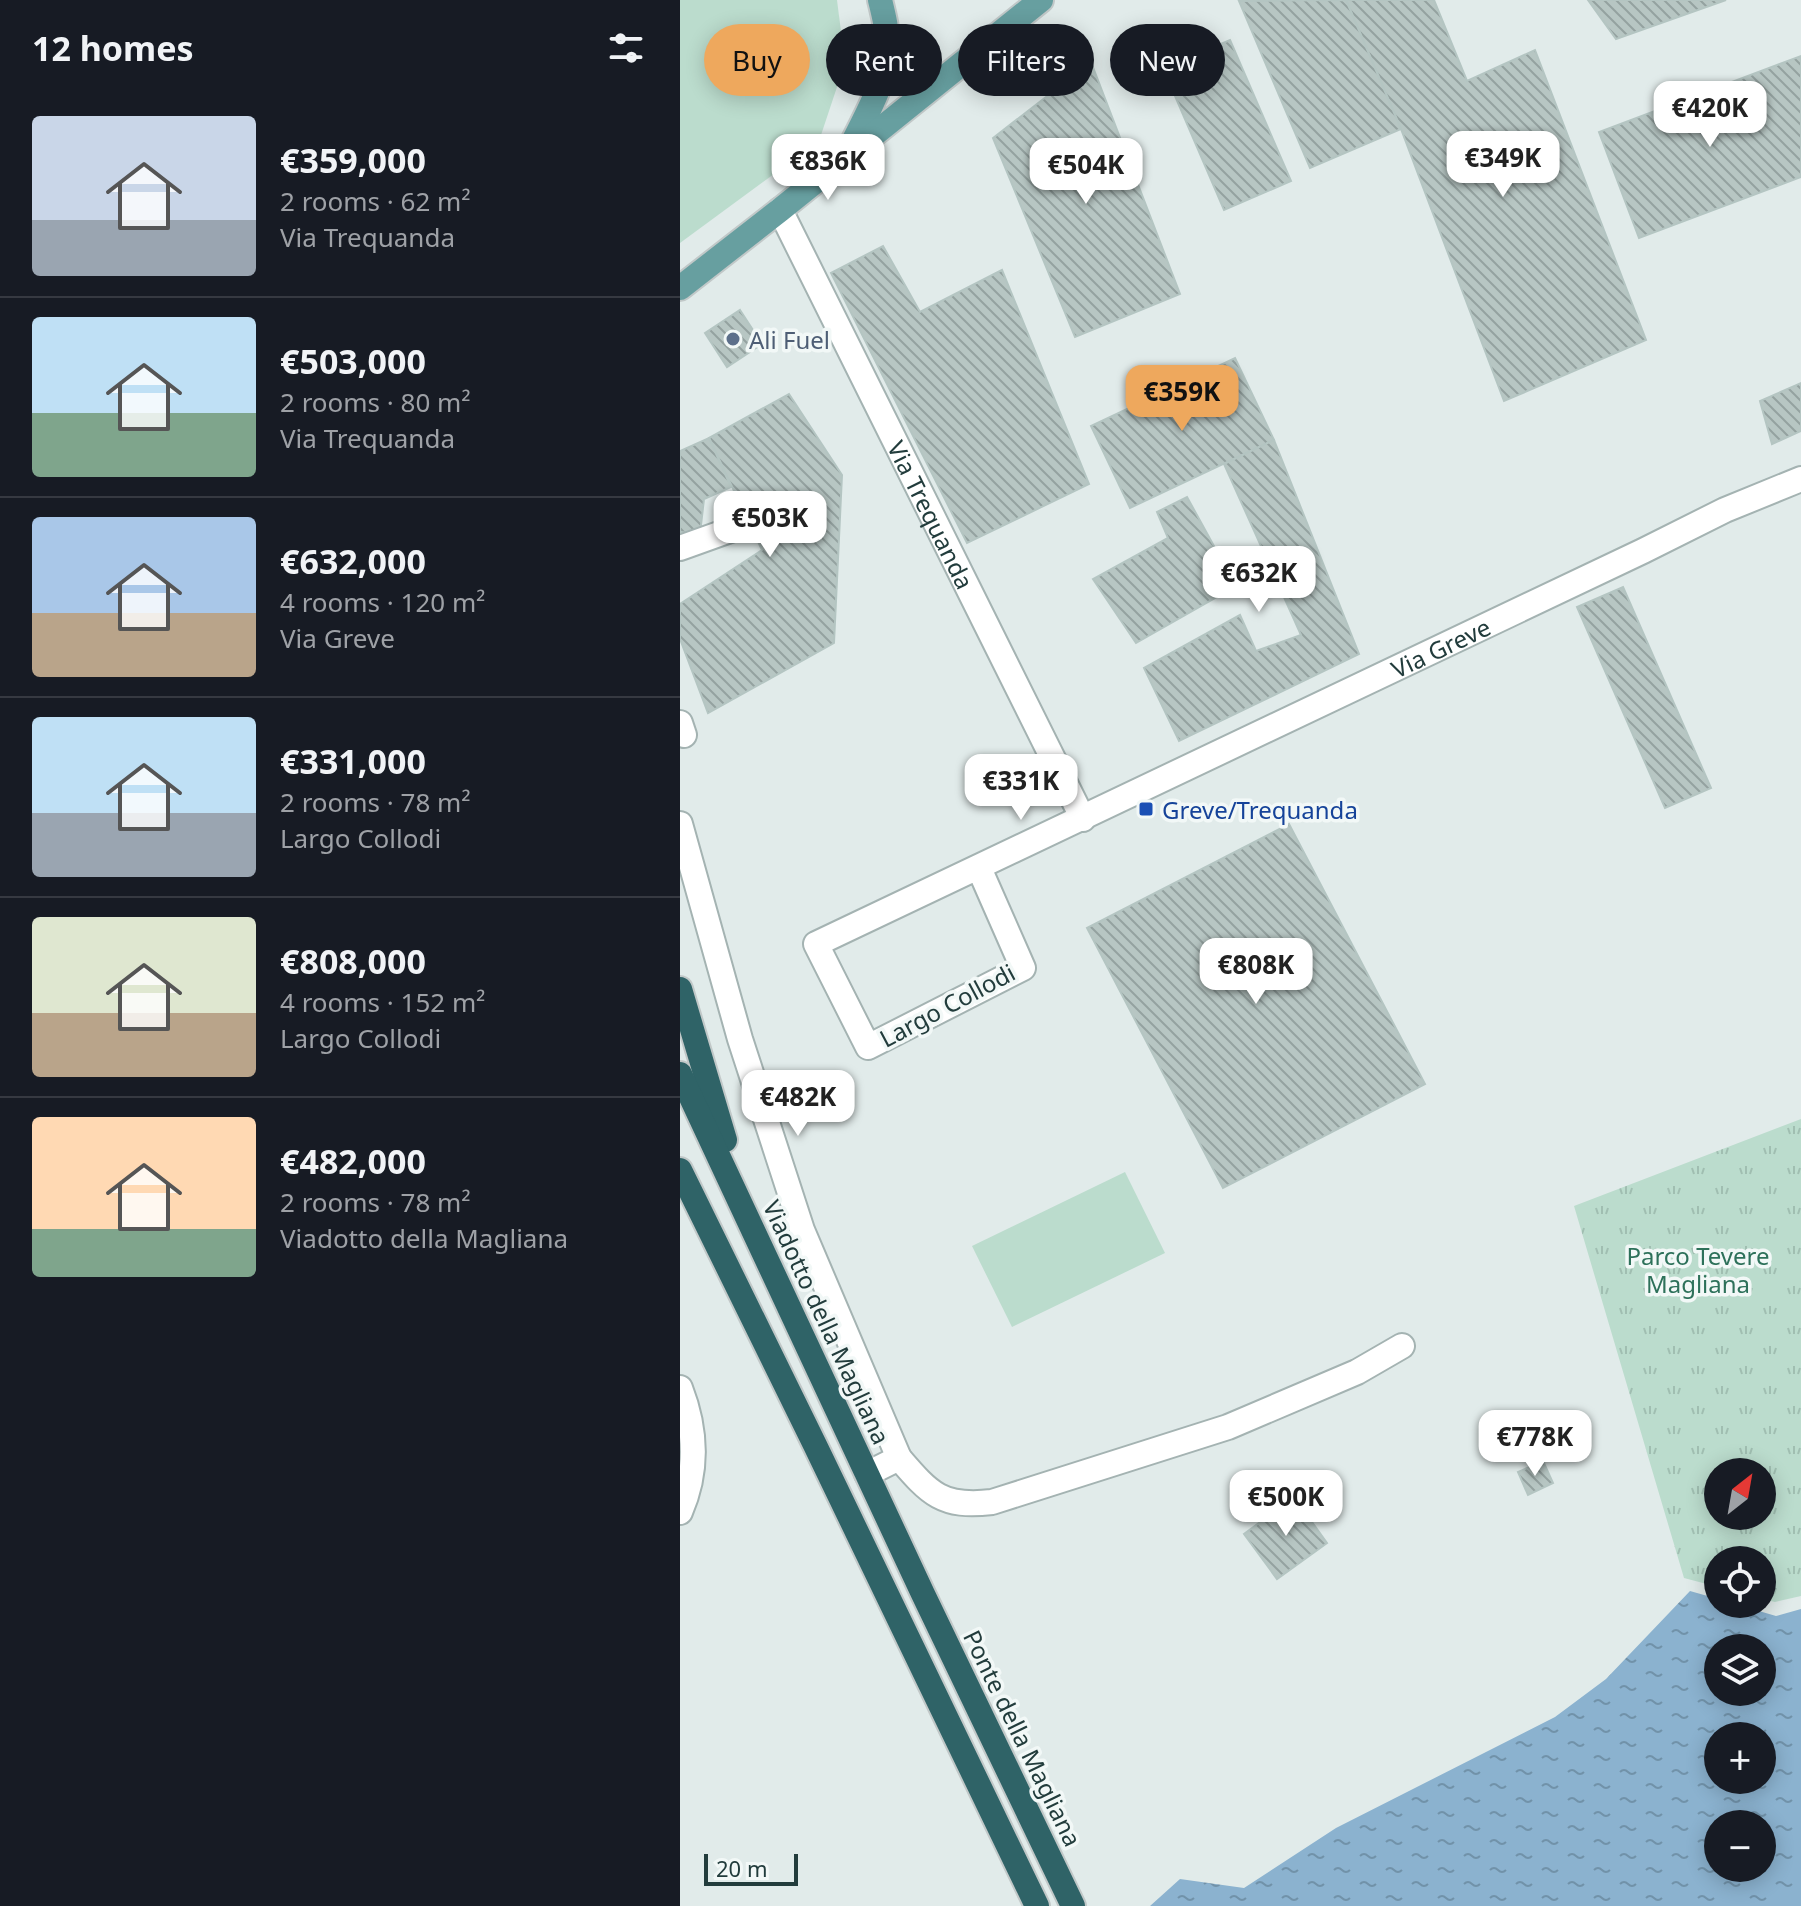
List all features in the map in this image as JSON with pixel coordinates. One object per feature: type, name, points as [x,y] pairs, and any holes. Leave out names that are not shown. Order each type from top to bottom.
[{"type":"highway","points":[[680,989],[746,1215]]},
{"type":"highway","name":"Viadotto della Magliana","points":[[680,1074],[923,1594]]},
{"type":"highway","points":[[680,1170],[1037,1906]]},
{"type":"highway","points":[[680,1208],[717,1246]]},
{"type":"highway","name":"Ponte della Magliana","points":[[923,1594],[1073,1906]]},
{"type":"main road","points":[[845,157],[877,92],[884,69],[886,26],[880,0]]},
{"type":"main road","points":[[680,288],[1041,0]]},
{"type":"street","name":"Via Trequanda","points":[[780,210],[1083,819]]},
{"type":"street","name":"Via Greve","points":[[1083,819],[1725,510],[1801,479]]},
{"type":"street","points":[[680,548],[733,529]]},
{"type":"street","name":"Largo Collodi","points":[[979,868],[1023,968],[868,1047],[816,944],[1083,819]]},
{"type":"street","points":[[680,824],[740,1039],[802,1230],[899,1458],[921,1484],[938,1496],[961,1503],[992,1502],[1239,1423],[1357,1372],[1402,1346]]},
{"type":"street","points":[[680,1388],[688,1411],[693,1455],[691,1479],[680,1512]]},
{"type":"street","points":[[867,1474],[899,1458]]},
{"type":"green space","points":[[680,0],[837,0],[840,24],[826,24],[826,96],[834,96],[819,141],[680,243]]},
{"type":"green space","name":"Parco Tevere Magliana","points":[[1801,1119],[1801,1596],[1776,1602],[1776,1546],[1704,1546],[1704,1583],[1684,1578],[1574,1206]]},
{"type":"green space","points":[[1125,1172],[1165,1253],[1012,1327],[972,1246]]},
{"type":"water","points":[[1690,1591],[1704,1595],[1704,1618],[1776,1618],[1801,1609],[1801,1906],[1150,1906],[1180,1879],[1244,1888],[1336,1828],[1555,1717],[1606,1679]]},
{"type":"building","points":[[1346,0],[1434,0],[1467,81],[1535,50],[1646,340],[1504,401],[1401,129]]},
{"type":"building","points":[[1346,0],[1401,129],[1310,168],[1239,1]]},
{"type":"building","points":[[1588,0],[1726,0],[1616,39]]},
{"type":"building","points":[[1230,40],[1291,181],[1224,210],[1175,96],[1225,96],[1225,42]]},
{"type":"building","points":[[1801,56],[1801,177],[1639,238],[1599,132]]},
{"type":"building","points":[[1094,70],[1180,294],[1075,337],[993,138],[1047,96],[1094,96]]},
{"type":"building","points":[[883,246],[920,312],[1002,270],[1089,484],[967,543],[831,273]]},
{"type":"building","name":"Ali Fuel","points":[[740,310],[762,344],[727,367],[705,333]]},
{"type":"building","points":[[1235,358],[1274,440],[1130,508],[1091,426]]},
{"type":"building","points":[[1801,383],[1801,431],[1772,444],[1760,401]]},
{"type":"building","points":[[789,394],[842,475],[834,643],[708,713],[680,639],[680,604],[762,550],[709,438]]},
{"type":"building","points":[[709,438],[731,487],[704,499],[700,534],[680,532],[680,451]]},
{"type":"building","points":[[1274,440],[1359,654],[1179,741],[1144,668],[1240,615],[1256,651],[1301,635],[1224,464]]},
{"type":"building","points":[[1187,497],[1236,586],[1136,643],[1093,579],[1168,538],[1157,512]]},
{"type":"building","points":[[1623,587],[1711,788],[1665,808],[1577,607]]},
{"type":"building","points":[[1289,824],[1425,1084],[1223,1188],[1087,928]]},
{"type":"building","points":[[1543,1461],[1553,1483],[1528,1495],[1518,1472]]},
{"type":"building","points":[[1294,1497],[1327,1543],[1277,1579],[1244,1534]]},
{"type":"place","name":"Ali Fuel","points":[[733,339]]},
{"type":"place","name":"Greve/Trequanda","points":[[1146,809]]}]
